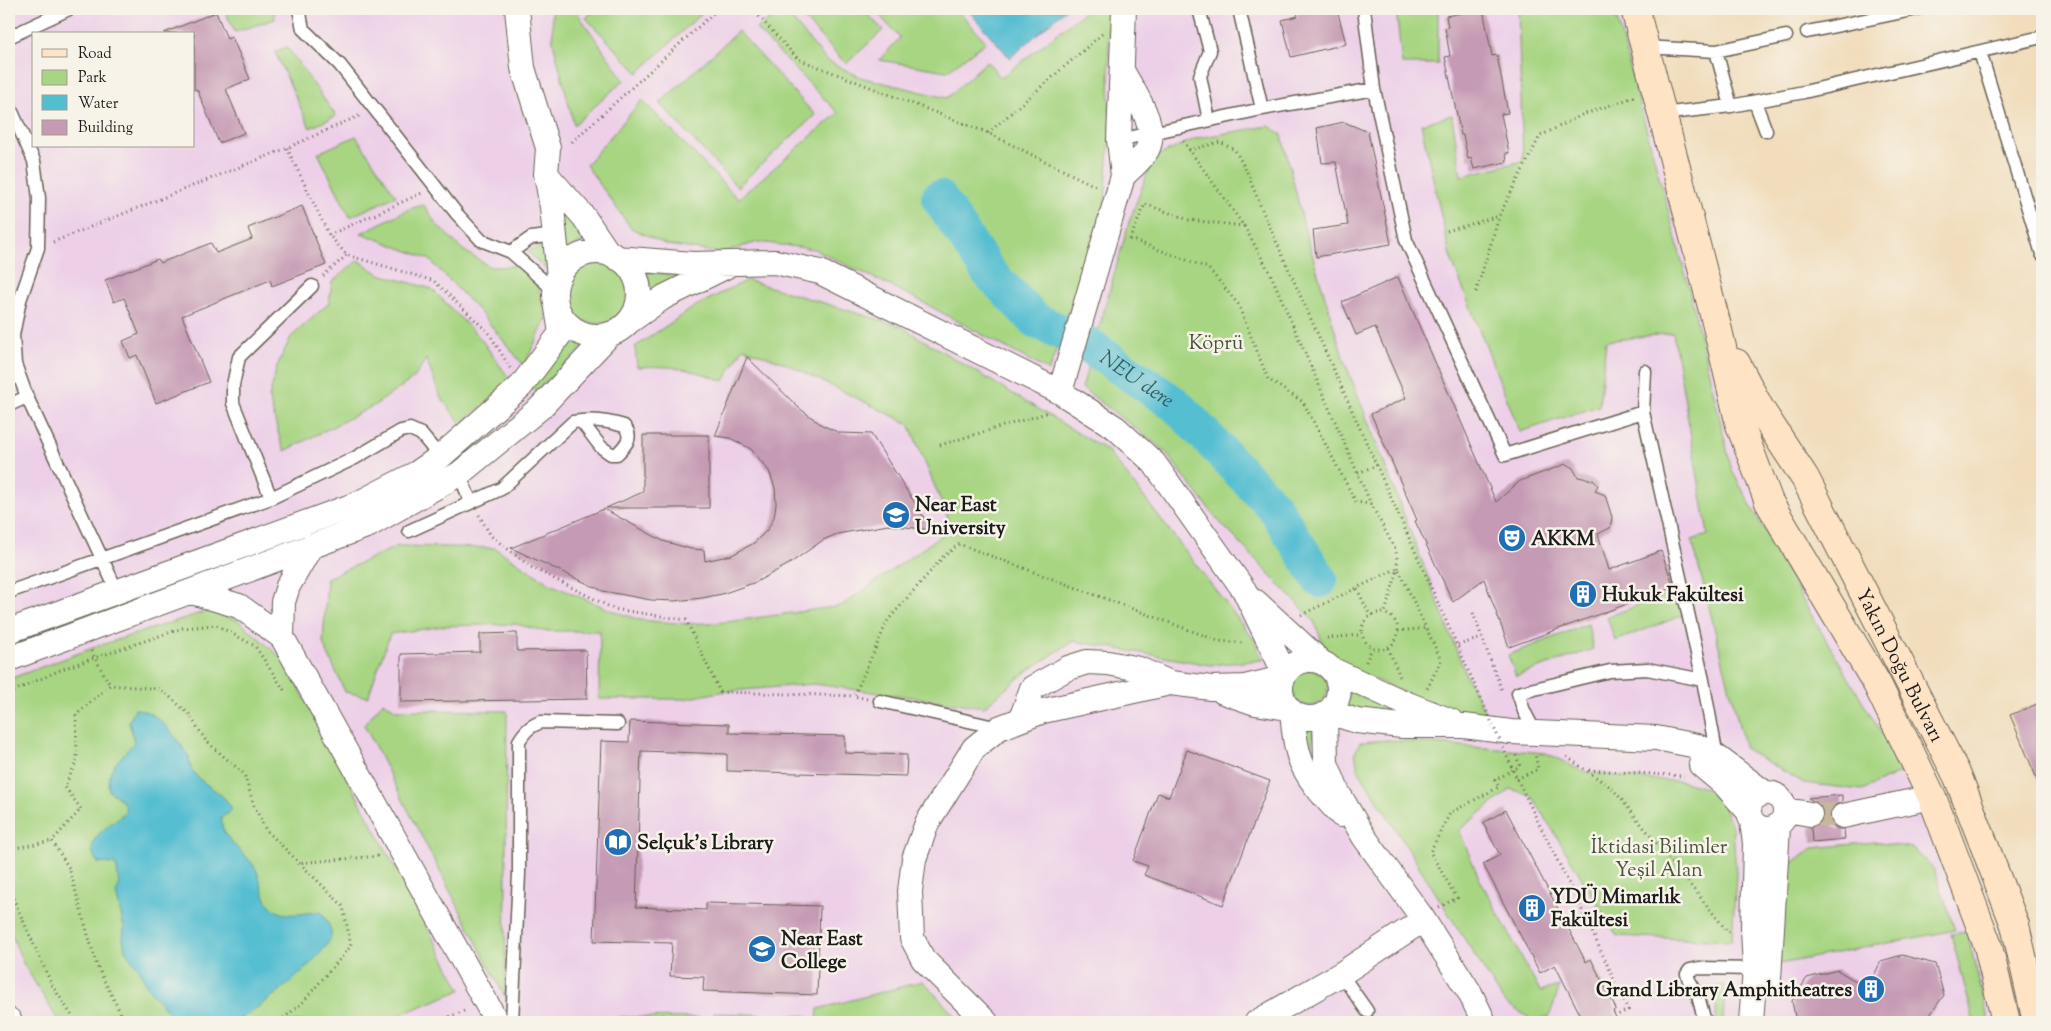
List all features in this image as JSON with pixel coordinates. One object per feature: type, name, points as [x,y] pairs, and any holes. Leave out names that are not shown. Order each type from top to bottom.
[{"type":"main road","points":[[1634,9],[1717,326],[1740,425],[1769,502],[1877,684],[1932,797],[1988,946],[2006,1022]]},
{"type":"main road","name":"Yakın Doğu Bulvarı","points":[[1717,326],[1760,409],[1804,478],[1958,777],[2015,925],[2037,1022]]},
{"type":"street","points":[[9,631],[357,504],[417,473],[440,457],[521,386],[561,332],[555,236],[546,174],[548,148],[523,68],[517,9]]},
{"type":"street","points":[[1058,401],[1123,176],[1119,140],[1124,12]]},
{"type":"street","points":[[1121,68],[1147,118],[1163,130],[1123,176]]},
{"type":"street","points":[[9,659],[369,525],[459,474],[540,408],[635,313],[638,300],[638,288],[634,276],[627,265],[613,256],[584,217],[546,174]]},
{"type":"street","points":[[735,263],[664,297],[618,329],[596,336],[583,334],[572,328],[563,319],[557,292],[565,267],[574,259],[591,254],[693,264],[775,262],[820,272],[1058,401],[1116,428],[1154,463],[1244,590],[1284,676]]},
{"type":"street","points":[[282,637],[283,602],[288,586],[311,546]]},
{"type":"street","points":[[1244,590],[1327,666],[1338,679],[1340,687],[1339,697],[1327,713],[1326,764],[1337,791],[1364,838],[1422,918],[1470,992],[1484,1022]]},
{"type":"street","points":[[192,592],[239,606],[282,637],[497,1022]]},
{"type":"street","points":[[1364,838],[1322,795],[1302,765],[1290,710],[1281,694],[1284,676],[1292,667],[1301,662],[1311,660],[1400,701],[1464,726]]},
{"type":"street","points":[[1021,719],[1032,688],[1068,668],[1087,662],[1108,662],[1139,669],[1170,683],[1211,688],[1245,687],[1284,676]]},
{"type":"street","points":[[986,1022],[923,958],[912,938],[910,890],[914,859],[927,823],[974,748],[999,728],[1042,711],[1170,683]]},
{"type":"street","points":[[1211,688],[1255,703],[1290,710],[1308,718],[1327,713],[1357,721],[1402,726],[1464,726],[1511,732],[1656,738],[1685,750],[1726,785],[1756,825],[1767,829],[1782,818],[1810,814]]},
{"type":"street","points":[[1685,750],[1697,746],[1717,757],[1764,793],[1776,795],[1784,804],[1766,1022]]},
{"type":"street","points":[[1751,1022],[1755,970],[1753,929],[1755,844],[1750,807],[1755,798],[1764,793]]},
{"type":"street","points":[[1843,816],[1932,797]]},
{"type":"street","points":[[1257,1022],[1341,974],[1422,918]]},
{"type":"lane","points":[[9,37],[55,12],[68,9]]},
{"type":"lane","points":[[299,9],[303,29],[340,66],[436,187],[481,240],[511,252],[557,292]]},
{"type":"lane","points":[[1199,9],[1210,51],[1200,76],[1209,120]]},
{"type":"lane","points":[[1239,9],[1262,109]]},
{"type":"lane","points":[[1364,9],[1374,89],[1406,240],[1505,455],[1643,412]]},
{"type":"lane","points":[[1807,32],[1917,9]]},
{"type":"lane","points":[[1644,47],[1716,51],[1786,36]]},
{"type":"lane","points":[[1658,102],[1731,106],[1755,102],[2042,37]]},
{"type":"lane","points":[[1716,51],[1731,106]]},
{"type":"lane","points":[[1980,52],[2042,254]]},
{"type":"lane","points":[[1119,140],[1262,109],[1374,89]]},
{"type":"lane","points":[[1755,102],[1766,131]]},
{"type":"lane","points":[[9,105],[34,161],[39,198],[38,248],[20,300],[13,335],[14,374],[27,397],[117,591]]},
{"type":"lane","points":[[511,252],[531,238],[555,236]]},
{"type":"lane","points":[[271,498],[233,403],[233,385],[239,357],[312,286]]},
{"type":"lane","points":[[1645,371],[1643,412],[1703,680],[1717,757]]},
{"type":"lane","points":[[9,405],[27,397]]},
{"type":"lane","points":[[409,531],[501,490],[572,422],[581,421]]},
{"type":"lane","points":[[9,592],[271,498],[355,458],[401,431],[410,429],[421,434],[440,457]]},
{"type":"lane","points":[[459,474],[471,502]]},
{"type":"lane","points":[[1535,732],[1524,711],[1518,693],[1610,671],[1647,669],[1703,680]]},
{"type":"lane","points":[[880,701],[999,728]]},
{"type":"lane","points":[[512,1022],[519,874],[519,741],[524,732],[532,725],[541,722],[618,724]]},
{"type":"lane","points":[[1705,1022],[1698,996],[1688,980],[1687,974],[1690,970],[1698,968],[1755,970]]},
{"type":"lane","points":[[1341,974],[1367,1011]]},
{"type":"path","points":[[572,142],[718,9]]},
{"type":"path","points":[[752,9],[798,59],[988,133],[1099,188]]},
{"type":"path","points":[[988,133],[1124,12]]},
{"type":"path","points":[[1476,292],[1499,216],[1540,136],[1582,115],[1658,102]]},
{"type":"path","points":[[38,248],[287,148],[375,109]]},
{"type":"path","points":[[1163,130],[1189,150],[1244,226],[1271,275],[1371,504],[1396,551],[1398,568],[1441,660],[1425,693]]},
{"type":"path","points":[[1189,150],[1220,142],[1235,150],[1247,172],[1263,212],[1517,779],[1584,914],[1628,1010],[1615,1016]]},
{"type":"path","points":[[287,148],[329,235],[348,255],[434,281],[489,333],[521,386]]},
{"type":"path","points":[[329,235],[436,187]]},
{"type":"path","points":[[1244,226],[1189,220],[1145,204],[1130,239],[1208,268],[1238,304],[1268,379],[1303,402],[1356,502],[1371,504]]},
{"type":"path","points":[[1447,231],[1499,216]]},
{"type":"path","points":[[312,286],[348,255]]},
{"type":"path","points":[[940,444],[1058,401]]},
{"type":"path","points":[[1358,473],[1377,465]]},
{"type":"path","points":[[471,502],[491,536],[531,567],[614,610],[686,620],[720,692],[854,696],[880,701]]},
{"type":"path","points":[[854,696],[888,620],[943,557],[959,544],[1218,640]]},
{"type":"path","points":[[1292,619],[1398,568]]},
{"type":"path","points":[[1385,613],[1398,568]]},
{"type":"path","points":[[1357,588],[1370,615]]},
{"type":"path","points":[[1473,612],[1505,698]]},
{"type":"path","points":[[1385,613],[1392,617],[1397,624],[1396,641],[1388,648],[1380,650],[1372,648],[1365,643],[1361,635],[1363,624],[1370,615],[1385,613]]},
{"type":"path","points":[[9,693],[65,668],[183,628],[216,625],[255,646],[288,694]]},
{"type":"path","points":[[1398,631],[1427,628]]},
{"type":"path","points":[[82,632],[94,658],[110,685]]},
{"type":"path","points":[[1326,638],[1361,635]]},
{"type":"path","points":[[1458,645],[1482,638]]},
{"type":"path","points":[[1388,648],[1401,681]]},
{"type":"path","points":[[9,849],[52,841],[81,809],[65,787],[76,759],[76,715],[110,685],[161,690],[189,714],[206,741],[244,774],[255,808],[266,830],[297,863],[343,906],[351,946],[302,1003],[279,1022]]},
{"type":"path","points":[[1422,918],[1457,898],[1430,852],[1450,813],[1499,787],[1495,780],[1520,766],[1513,750]]},
{"type":"path","points":[[1588,770],[1684,777],[1685,750]]},
{"type":"path","points":[[1560,753],[1588,770],[1613,789],[1728,932],[1753,929]]},
{"type":"path","points":[[1517,779],[1538,769],[1537,763]]},
{"type":"path","points":[[52,841],[69,868],[97,966],[125,1022]]},
{"type":"path","points":[[374,847],[383,864]]},
{"type":"path","points":[[297,863],[379,856]]},
{"type":"path","points":[[9,888],[52,985],[76,1022]]},
{"type":"path","points":[[435,1022],[472,1009]]},
{"type":"shaded area","name":"Near East University","points":[[9,9],[1642,9],[1746,441],[1932,797],[2018,1022],[9,1022]]},
{"type":"green space","points":[[224,9],[274,9],[275,19],[235,32]]},
{"type":"green space","points":[[552,9],[583,9],[578,14],[624,80],[574,125],[553,42]]},
{"type":"green space","points":[[596,9],[706,9],[638,73],[586,18]]},
{"type":"green space","points":[[795,9],[863,9],[883,30],[846,64]]},
{"type":"green space","points":[[874,9],[957,9],[986,42],[947,71],[879,60],[900,38]]},
{"type":"green space","points":[[1088,9],[1108,9],[1110,131],[1105,203],[1049,371],[915,298],[814,249],[758,242],[720,253],[667,245],[631,228],[586,165],[642,100],[738,199],[838,113],[756,29],[784,10],[826,60],[860,77],[947,98],[987,61],[1001,78]]},
{"type":"green space","points":[[1396,9],[1438,9],[1438,64],[1402,64]]},
{"type":"green space","points":[[1518,9],[1612,9],[1617,20],[1688,284],[1732,471],[1806,606],[1904,771],[1862,790],[1804,783],[1745,749],[1692,540],[1708,535],[1673,333],[1606,341],[1599,406],[1520,432],[1450,256],[1421,124],[1452,115],[1461,176],[1523,161]]},
{"type":"green space","points":[[738,31],[815,115],[737,187],[660,103]]},
{"type":"green space","points":[[287,47],[336,116],[310,128],[275,52]]},
{"type":"green space","name":"Köprü","points":[[1269,126],[1282,135],[1305,230],[1343,357],[1466,675],[1485,712],[1461,718],[1329,659],[1314,621],[1217,519],[1163,449],[1082,388],[1129,222],[1153,158],[1197,138]]},
{"type":"green space","points":[[356,136],[396,196],[350,217],[318,153]]},
{"type":"green space","points":[[424,205],[436,224],[463,250],[490,267],[516,266],[538,286],[547,317],[524,366],[480,312],[429,259],[361,233],[409,209]]},
{"type":"green space","points":[[560,206],[585,241],[563,250]]},
{"type":"green space","points":[[546,245],[546,270],[527,251]]},
{"type":"green space","points":[[358,260],[379,274],[432,289],[481,339],[511,381],[461,424],[440,396],[426,359],[414,378],[375,405],[285,451],[281,443],[269,398],[277,366],[291,337],[329,303],[332,282]]},
{"type":"green space","points":[[592,264],[604,264],[615,269],[623,277],[628,288],[626,306],[615,319],[604,324],[592,324],[581,319],[573,311],[568,300],[568,288],[573,277],[581,269]]},
{"type":"green space","points":[[647,272],[685,276],[652,295]]},
{"type":"green space","points":[[747,280],[900,326],[1108,451],[1255,641],[1263,660],[1210,665],[1073,641],[1026,672],[984,707],[814,684],[720,692],[684,699],[599,699],[600,631],[543,631],[516,624],[444,626],[390,634],[368,697],[345,692],[323,643],[327,578],[398,546],[495,548],[550,584],[613,611],[640,620],[687,624],[727,622],[841,606],[952,528],[909,424],[785,363],[743,348],[724,381],[682,369],[637,367],[635,347],[694,307]]},
{"type":"green space","points":[[567,333],[589,342],[536,391],[529,385]]},
{"type":"green space","points":[[1676,591],[1684,615],[1615,641],[1607,617]]},
{"type":"green space","points":[[207,611],[238,620],[284,660],[461,990],[382,1022],[59,1022],[23,963],[9,928],[9,679],[98,646]]},
{"type":"green space","points":[[1588,624],[1593,649],[1516,676],[1508,655]]},
{"type":"green space","points":[[1310,670],[1317,671],[1323,675],[1327,681],[1327,695],[1323,701],[1317,705],[1310,706],[1303,705],[1297,701],[1293,695],[1292,688],[1293,681],[1297,675],[1303,671]]},
{"type":"green space","points":[[1350,691],[1405,715],[1344,712]]},
{"type":"green space","points":[[383,702],[397,710],[507,711],[505,997],[364,725]]},
{"type":"green space","points":[[1298,725],[1315,727],[1312,741],[1311,770]]},
{"type":"green space","name":"İktidasi Bilimler Yeşil Alan","points":[[1388,740],[1546,753],[1582,771],[1640,779],[1680,781],[1705,788],[1722,802],[1733,829],[1736,874],[1732,941],[1617,936],[1532,796],[1511,789],[1459,830],[1479,878],[1540,991],[1560,986],[1549,1017],[1531,1019],[1504,1002],[1358,769],[1355,753],[1360,742]]},
{"type":"green space","points":[[1874,842],[1913,848],[1934,870],[1955,930],[1780,964],[1779,935],[1791,864],[1813,848]]},
{"type":"green space","points":[[1967,932],[1989,1022],[1974,1022],[1951,934]]},
{"type":"green space","points":[[923,981],[960,1022],[817,1022],[818,1009]]},
{"type":"green space","points":[[1725,986],[1723,1022],[1716,1022],[1716,987]]},
{"type":"green space","points":[[714,1013],[807,1016],[807,1022],[714,1022]]},
{"type":"green space","points":[[619,1017],[702,1018],[702,1022],[619,1022]]},
{"type":"water","points":[[967,9],[1066,9],[1010,58]]},
{"type":"water","points":[[135,709],[151,714],[166,726],[189,756],[190,765],[194,772],[220,794],[231,807],[229,813],[222,817],[224,831],[254,866],[268,903],[284,914],[321,912],[331,930],[331,936],[327,945],[303,971],[270,999],[231,1022],[177,1022],[147,987],[141,972],[125,950],[123,939],[124,927],[116,893],[119,887],[117,868],[114,864],[98,863],[93,854],[92,847],[99,834],[126,811],[122,801],[109,791],[108,783],[115,764],[134,742],[129,722]]},
{"type":"building","points":[[1296,9],[1337,9],[1346,44],[1291,57],[1282,20],[1298,16]]},
{"type":"building","points":[[1483,9],[1492,56],[1497,55],[1508,113],[1501,114],[1509,153],[1506,153],[1507,162],[1474,169],[1471,158],[1468,159],[1463,135],[1461,135],[1445,57],[1450,56],[1445,28],[1448,27],[1446,16]]},
{"type":"building","points":[[216,12],[227,39],[232,37],[250,79],[226,89],[244,133],[219,143],[197,89],[195,90],[195,32],[166,32]]},
{"type":"building","points":[[1344,122],[1368,132],[1391,244],[1316,257],[1313,230],[1348,225],[1336,162],[1322,163],[1317,128]]},
{"type":"building","points":[[302,206],[326,265],[272,286],[270,280],[182,316],[209,382],[156,403],[137,355],[130,358],[123,341],[139,334],[124,298],[114,302],[105,280],[158,259],[160,263],[211,243],[216,253],[252,239],[248,228]]},
{"type":"building","points":[[1398,277],[1496,502],[1520,481],[1566,464],[1573,468],[1578,477],[1593,480],[1598,485],[1595,491],[1605,495],[1612,517],[1610,528],[1598,534],[1609,570],[1661,551],[1674,587],[1509,647],[1484,579],[1453,602],[1415,521],[1417,520],[1371,414],[1406,398],[1375,327],[1356,335],[1342,302]]},
{"type":"building","points":[[747,357],[799,408],[822,425],[840,433],[871,434],[932,530],[888,525],[837,534],[823,540],[789,564],[756,582],[722,594],[675,601],[651,600],[603,591],[511,548],[604,509],[663,541],[691,549],[704,550],[705,561],[732,555],[754,543],[768,529],[774,517],[776,504],[775,488],[769,471],[751,449],[730,438],[715,436]]},
{"type":"building","points":[[643,435],[709,435],[709,508],[606,508],[643,492]]},
{"type":"building","points":[[517,633],[517,651],[586,650],[587,699],[401,702],[401,654],[480,652],[480,634]]},
{"type":"building","points":[[2042,702],[2042,791],[2010,715]]},
{"type":"building","name":"Selçuk's Library","points":[[630,721],[729,724],[729,733],[845,736],[845,753],[907,755],[906,776],[727,771],[727,754],[641,751],[636,907],[706,910],[706,903],[820,906],[817,995],[703,991],[704,977],[670,976],[672,943],[594,941],[601,741],[629,742]]},
{"type":"building","points":[[1187,750],[1270,781],[1223,905],[1144,875],[1148,866],[1133,861],[1158,793],[1169,797]]},
{"type":"building","points":[[1842,795],[1842,802],[1833,806],[1830,818],[1833,826],[1838,829],[1844,829],[1845,839],[1812,842],[1811,827],[1820,823],[1824,816],[1819,804],[1808,798]]},
{"type":"building","name":"YDÜ Mimarlık Fakültesi","points":[[1506,810],[1586,962],[1591,959],[1616,1009],[1613,1011],[1618,1022],[1584,1022],[1555,965],[1540,973],[1483,864],[1500,855],[1483,823]]},
{"type":"building","name":"Grand Library Amphitheatres","points":[[1902,955],[1935,964],[1944,995],[1925,1022],[1796,1022],[1792,1001],[1807,978],[1837,970],[1868,988],[1881,961]]},
{"type":"waterway","name":"NEU dere","points":[[939,198],[990,274],[1035,320],[1085,343],[1176,405],[1274,507],[1320,580]]},
{"type":"tunnel","points":[[1810,814],[1843,816]]},
{"type":"place","name":"Near East University","points":[[896,515]]},
{"type":"place","name":"AKKM","points":[[1512,538]]},
{"type":"place","name":"Hukuk Fakültesi","points":[[1583,594]]},
{"type":"place","name":"Selçuk's Library","points":[[618,842]]},
{"type":"place","name":"YDÜ Mimarlık Fakültesi","points":[[1532,908]]},
{"type":"place","name":"Near East College","points":[[762,949]]},
{"type":"place","name":"Grand Library Amphitheatres","points":[[1871,989]]}]
